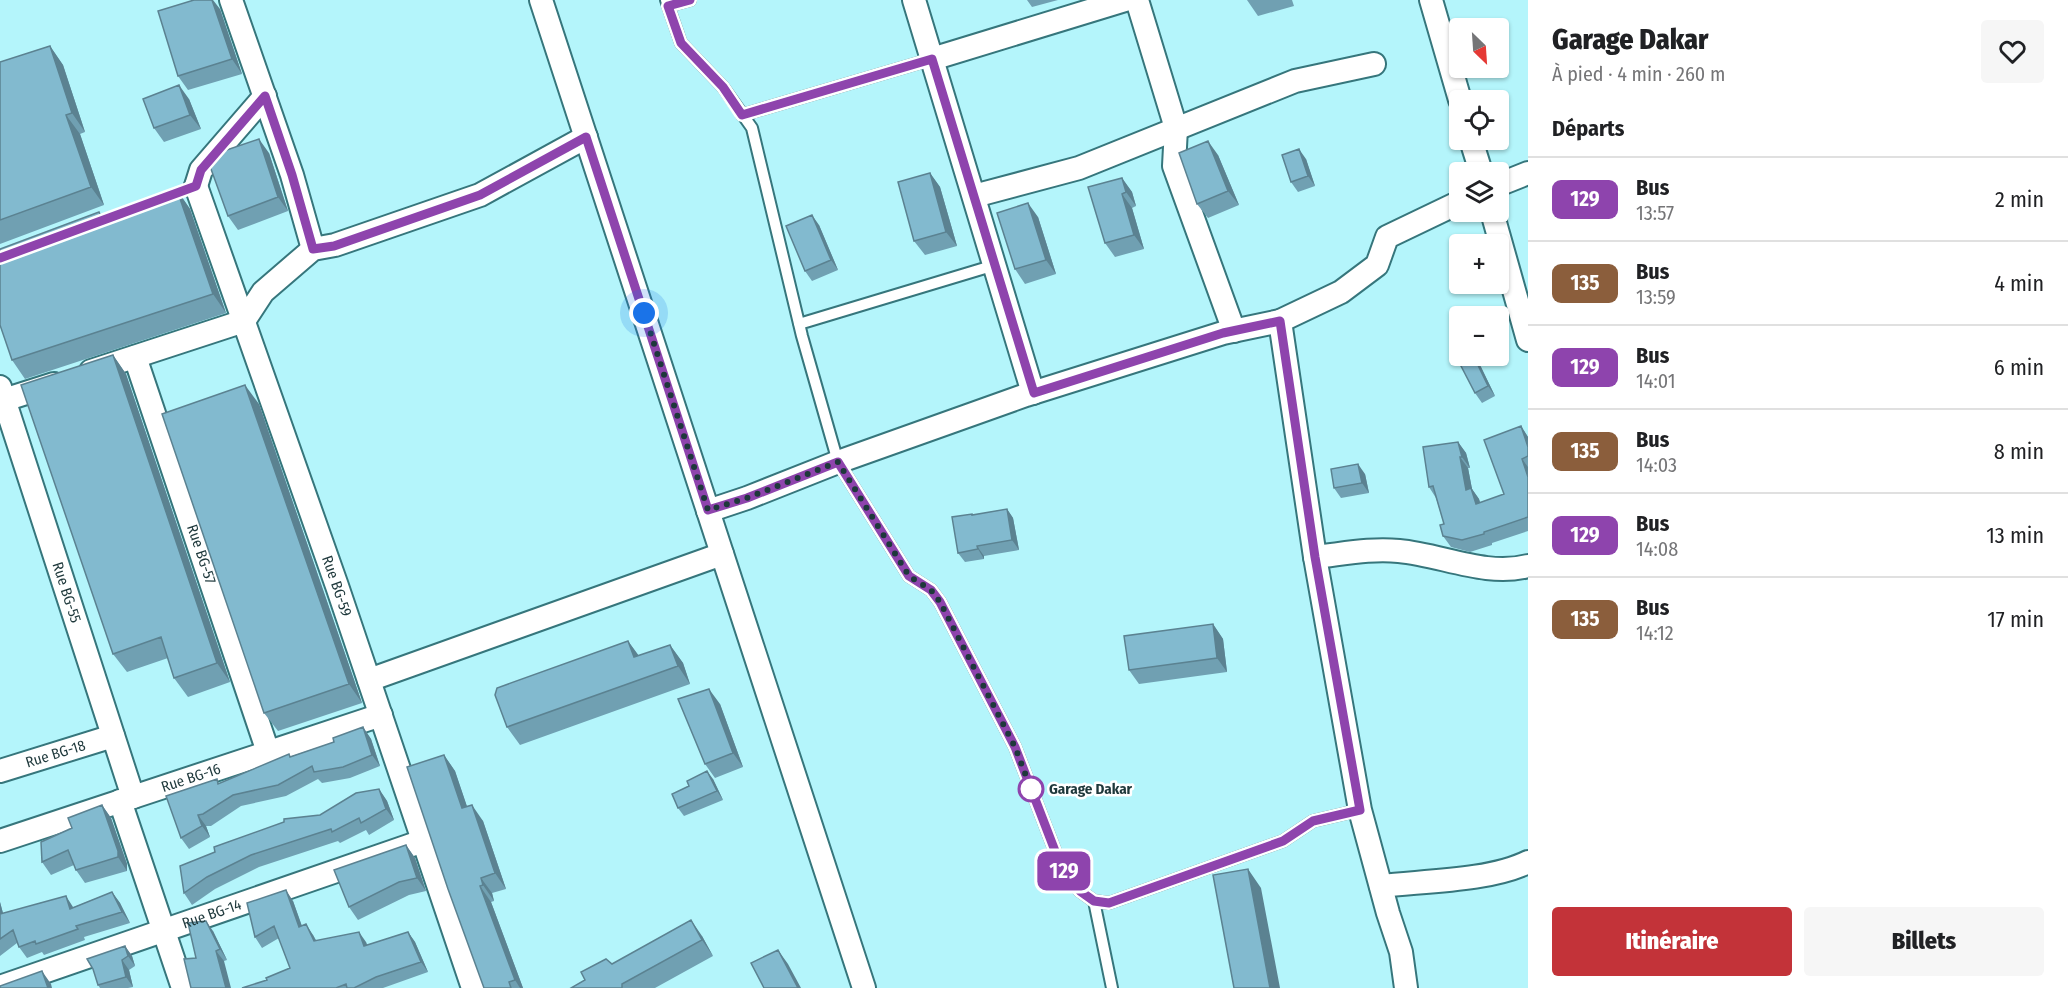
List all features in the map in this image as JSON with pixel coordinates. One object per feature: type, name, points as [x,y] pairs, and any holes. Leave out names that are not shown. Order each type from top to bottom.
[{"type":"street","points":[[231,0],[292,175],[313,249]]},
{"type":"street","points":[[541,0],[864,988]]},
{"type":"street","points":[[914,0],[1034,393]]},
{"type":"street","points":[[932,59],[1125,0]]},
{"type":"street","points":[[1137,0],[1176,128],[1174,166],[1234,331]]},
{"type":"street","points":[[1431,0],[1457,90]]},
{"type":"street","points":[[974,196],[1079,168],[1295,81],[1374,64]]},
{"type":"street","points":[[174,194],[196,186],[201,170],[265,96]]},
{"type":"street","points":[[2,394],[135,357],[244,321],[263,292],[313,249],[334,246],[480,195],[586,137]]},
{"type":"street","points":[[1509,180],[1528,172]]},
{"type":"street","name":"Rue BG-59","points":[[196,186],[369,680],[473,988]]},
{"type":"street","points":[[708,510],[747,498],[838,462],[1034,393],[1234,331],[1280,321],[1341,292],[1377,265],[1387,237],[1449,207]]},
{"type":"street","points":[[1495,222],[1527,333]]},
{"type":"street","points":[[1280,321],[1315,557],[1360,810],[1401,952],[1406,988]]},
{"type":"street","name":"Rue BG-57","points":[[135,357],[268,752]]},
{"type":"street","name":"Rue BG-55","points":[[2,394],[113,736],[127,799],[164,931],[183,988]]},
{"type":"street","points":[[1315,557],[1371,550],[1400,551],[1492,569],[1514,569],[1528,566]]},
{"type":"street","points":[[369,680],[722,554]]},
{"type":"street","name":"Rue BG-16","points":[[0,841],[381,715]]},
{"type":"street","name":"Rue BG-18","points":[[0,771],[113,736]]},
{"type":"street","name":"Rue BG-14","points":[[0,987],[423,841]]},
{"type":"street","points":[[1381,886],[1490,874],[1513,869],[1528,862]]},
{"type":"lane","points":[[690,0],[667,3],[681,43],[723,87],[752,128],[799,324],[838,462],[909,576],[931,590],[940,602],[1015,747],[1062,869],[1080,891],[1094,901],[1109,903],[1283,841],[1313,821],[1360,810]]},
{"type":"lane","points":[[742,115],[932,59]]},
{"type":"lane","points":[[799,324],[995,265]]},
{"type":"lane","points":[[1094,901],[1112,988]]},
{"type":"building","points":[[194,0],[212,0],[232,59],[178,76],[158,11]]},
{"type":"building","points":[[50,46],[72,113],[66,115],[91,187],[0,220],[0,62]]},
{"type":"building","points":[[179,85],[190,115],[154,128],[143,99]]},
{"type":"building","points":[[259,139],[278,197],[228,216],[207,158]]},
{"type":"building","points":[[1208,141],[1228,191],[1197,204],[1179,153]]},
{"type":"building","points":[[1299,149],[1308,176],[1291,182],[1282,155]]},
{"type":"building","points":[[930,173],[946,232],[914,241],[898,182]]},
{"type":"building","points":[[1122,178],[1126,192],[1122,194],[1134,235],[1105,243],[1088,187]]},
{"type":"building","points":[[177,190],[213,294],[12,360],[0,325],[0,249],[99,212],[102,219]]},
{"type":"building","points":[[1028,203],[1046,260],[1015,269],[997,213]]},
{"type":"building","points":[[812,215],[831,260],[805,271],[786,226]]},
{"type":"building","points":[[113,355],[217,663],[174,678],[161,637],[113,654],[21,385]]},
{"type":"building","points":[[1461,366],[1478,366],[1488,386],[1475,393]]},
{"type":"building","points":[[245,385],[349,684],[264,713],[162,414]]},
{"type":"building","points":[[1521,426],[1528,447],[1528,456],[1522,459],[1528,477],[1528,517],[1462,540],[1443,536],[1440,525],[1444,524],[1433,486],[1429,487],[1423,447],[1458,442],[1466,490],[1471,488],[1476,504],[1504,494],[1484,440]]},
{"type":"building","points":[[1358,464],[1362,483],[1334,488],[1331,469]]},
{"type":"building","points":[[1007,509],[1012,540],[977,546],[978,549],[958,553],[952,517]]},
{"type":"building","points":[[1213,624],[1217,658],[1129,670],[1124,636]]},
{"type":"building","points":[[628,641],[634,657],[670,645],[678,666],[507,727],[495,695],[497,688]]},
{"type":"building","points":[[709,689],[733,753],[705,764],[678,699]]},
{"type":"building","points":[[363,727],[372,755],[343,767],[314,772],[312,766],[278,785],[233,795],[198,815],[202,826],[181,838],[166,796],[217,779],[218,784],[289,754],[290,757],[334,742],[333,738]]},
{"type":"building","points":[[444,755],[462,808],[472,805],[495,873],[481,878],[483,885],[480,886],[515,980],[509,982],[511,988],[484,988],[407,767]]},
{"type":"building","points":[[707,771],[717,791],[678,808],[672,794],[689,786],[687,781]]},
{"type":"building","points":[[379,789],[386,809],[361,823],[359,818],[332,832],[331,829],[251,855],[207,877],[184,893],[180,866],[215,852],[214,847],[284,822],[284,819],[320,815],[356,793]]},
{"type":"building","points":[[102,805],[118,857],[76,870],[68,850],[42,862],[41,842],[72,828],[68,818]]},
{"type":"building","points":[[406,845],[417,878],[399,882],[349,907],[334,870]]},
{"type":"building","points":[[1248,869],[1270,988],[1234,988],[1213,875]]},
{"type":"building","points":[[286,890],[299,927],[306,924],[314,941],[359,932],[364,946],[408,932],[421,962],[376,977],[354,988],[347,988],[346,984],[336,988],[242,988],[267,980],[266,978],[290,968],[274,926],[255,937],[247,903]]},
{"type":"building","points":[[112,892],[122,912],[76,926],[78,929],[36,944],[35,941],[19,947],[13,930],[0,939],[0,914],[66,896],[70,909]]},
{"type":"building","points":[[691,920],[702,940],[622,984],[622,988],[571,988],[585,980],[581,972],[606,959],[612,964]]},
{"type":"building","points":[[206,921],[220,949],[216,951],[226,988],[191,988],[184,959],[196,958],[188,923]]},
{"type":"building","points":[[125,946],[128,956],[122,960],[126,977],[98,985],[87,959]]},
{"type":"building","points":[[778,950],[798,988],[764,988],[751,963]]},
{"type":"building","points":[[42,971],[48,988],[0,988],[0,986]]},
{"type":"bus line","name":"129","points":[[0,258],[196,186],[201,170],[265,96],[292,175],[313,249],[334,246],[480,195],[586,137],[708,510],[747,498],[838,462],[909,576],[918,584],[931,590],[940,602],[1015,747],[1062,869],[1080,891],[1094,901],[1109,903],[1283,841],[1313,821],[1360,810],[1315,557],[1280,321],[1223,333],[1034,393],[932,59],[742,115],[723,87],[681,43],[668,6],[690,0]]},
{"type":"place","name":"Garage Dakar","points":[[1031,789]]},
{"type":"route","points":[[644,313],[708,510],[747,498],[838,462],[909,576],[918,584],[931,590],[940,602],[1015,747],[1031,789]]}]
